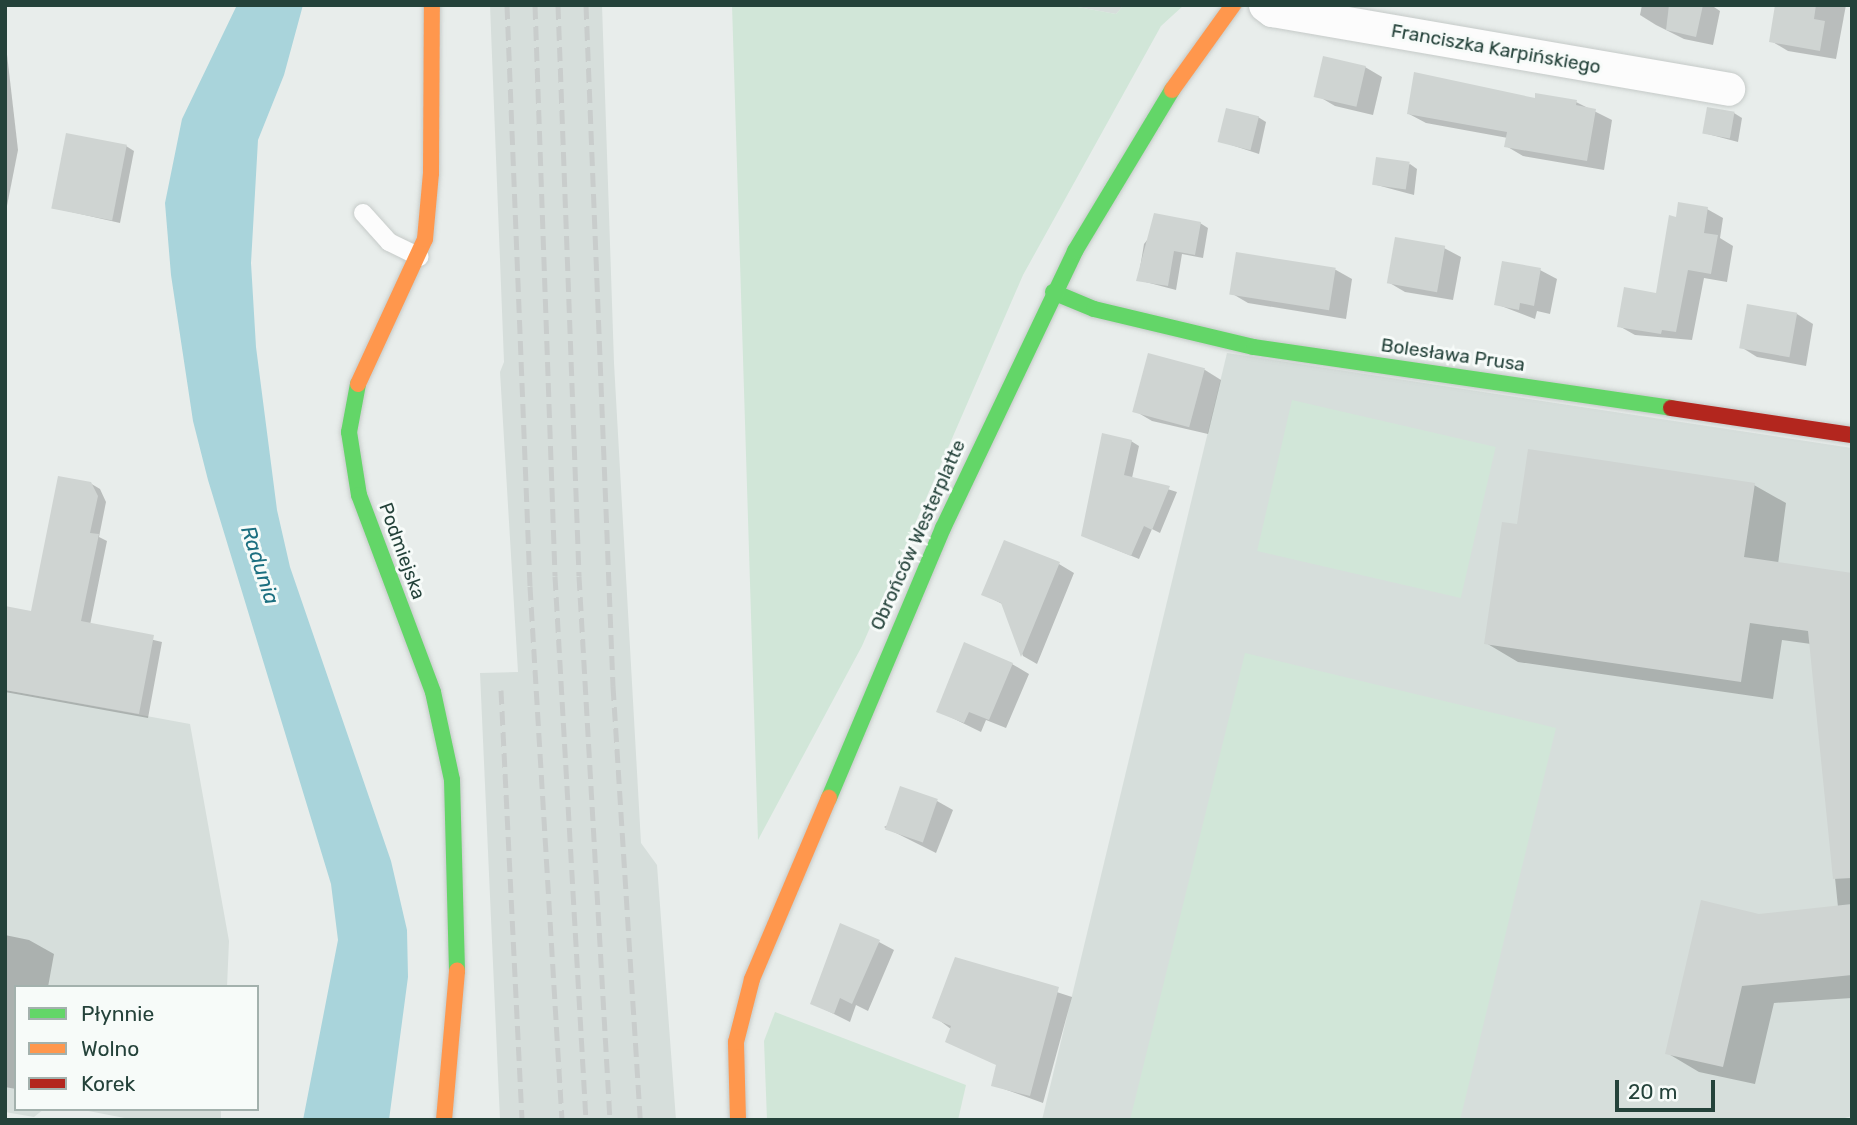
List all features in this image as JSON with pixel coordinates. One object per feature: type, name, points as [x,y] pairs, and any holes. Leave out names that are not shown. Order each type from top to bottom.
[{"type":"street","name":"Podmiejska","points":[[432,5],[429,202],[420,257],[366,361],[349,432],[359,495],[433,692],[452,780],[457,973],[444,1120]]},
{"type":"street","name":"Obrońców Westerplatte","points":[[738,1120],[736,1042],[752,978],[943,528],[1053,292],[1149,122],[1233,5]]},
{"type":"street","name":"Franciszka Karpińskiego","points":[[1265,5],[1728,89]]},
{"type":"street","name":"Bolesława Prusa","points":[[1053,292],[1094,309],[1254,347],[1852,435]]},
{"type":"lane","points":[[363,213],[389,242],[420,257]]},
{"type":"shaded area","points":[[490,5],[602,5],[614,363],[641,843],[657,865],[676,1120],[500,1120],[480,673],[518,672],[500,372],[504,362]]},
{"type":"shaded area","points":[[1067,5],[1124,5],[1116,14]]},
{"type":"shaded area","points":[[1227,353],[1852,448],[1852,1116],[1838,1120],[1042,1120]]},
{"type":"shaded area","points":[[5,690],[190,724],[229,941],[227,985],[14,985],[14,1111],[42,1111],[34,1117],[5,1112]]},
{"type":"shaded area","points":[[88,1111],[221,1111],[221,1120],[135,1120]]},
{"type":"green space","points":[[732,5],[1067,5],[1116,14],[1124,5],[1184,5],[1161,26],[1023,275],[862,646],[758,840]]},
{"type":"green space","points":[[1292,400],[1496,447],[1461,598],[1257,551]]},
{"type":"green space","points":[[1245,653],[1556,728],[1460,1120],[1130,1120]]},
{"type":"green space","points":[[775,1012],[966,1085],[958,1120],[767,1120],[764,1041]]},
{"type":"water","name":"Radunia","points":[[237,5],[303,5],[284,75],[258,140],[251,263],[256,347],[277,510],[290,567],[391,861],[407,930],[408,977],[389,1120],[303,1120],[338,940],[331,884],[208,480],[193,421],[171,275],[165,203],[182,119]]},
{"type":"building","points":[[1669,5],[1703,5],[1696,37],[1666,30]]},
{"type":"building","points":[[1775,5],[1816,5],[1814,19],[1825,21],[1820,51],[1769,42]]},
{"type":"building","points":[[1323,56],[1366,66],[1356,107],[1314,97]]},
{"type":"building","points":[[1414,72],[1535,98],[1535,93],[1577,100],[1576,105],[1596,109],[1587,161],[1504,147],[1507,132],[1407,114]]},
{"type":"building","points":[[1707,107],[1735,112],[1730,138],[1702,134]]},
{"type":"building","points":[[1226,108],[1259,116],[1251,150],[1218,142]]},
{"type":"building","points":[[66,133],[127,145],[112,220],[51,209]]},
{"type":"building","points":[[1376,157],[1410,162],[1406,189],[1372,185]]},
{"type":"building","points":[[1678,202],[1708,207],[1704,233],[1718,235],[1711,274],[1688,270],[1676,332],[1662,330],[1661,334],[1617,327],[1624,287],[1656,293],[1669,215],[1676,217]]},
{"type":"building","points":[[1154,213],[1201,222],[1195,255],[1174,251],[1168,286],[1136,281]]},
{"type":"building","points":[[1395,237],[1445,246],[1437,292],[1387,283]]},
{"type":"building","points":[[1236,252],[1336,268],[1329,310],[1229,294]]},
{"type":"building","points":[[1502,261],[1541,268],[1534,306],[1520,303],[1519,310],[1494,305]]},
{"type":"building","points":[[1747,304],[1797,313],[1789,357],[1739,348]]},
{"type":"building","points":[[1148,353],[1205,368],[1189,427],[1132,412]]},
{"type":"building","points":[[1102,433],[1132,440],[1124,475],[1170,486],[1152,530],[1144,526],[1131,556],[1081,536]]},
{"type":"building","points":[[1528,449],[1755,483],[1744,557],[1852,573],[1852,878],[1833,879],[1808,631],[1750,623],[1741,682],[1484,644],[1502,522],[1517,524]]},
{"type":"building","points":[[58,476],[91,482],[98,496],[90,533],[99,534],[81,621],[154,635],[139,714],[5,690],[5,606],[31,611]]},
{"type":"building","points":[[1004,540],[1060,562],[1021,657],[1001,603],[981,595]]},
{"type":"building","points":[[964,642],[1013,663],[989,720],[969,712],[964,723],[936,712]]},
{"type":"building","points":[[900,786],[938,799],[923,843],[885,829]]},
{"type":"building","points":[[1701,900],[1759,914],[1852,904],[1852,975],[1742,986],[1723,1067],[1665,1054]]},
{"type":"building","points":[[840,923],[880,940],[852,1004],[840,998],[834,1014],[810,1004]]},
{"type":"building","points":[[955,957],[1059,987],[1030,1096],[991,1086],[996,1065],[945,1042],[951,1026],[932,1018]]},
{"type":"railway","points":[[507,5],[530,586],[562,1120]]},
{"type":"railway","points":[[535,5],[555,576],[586,1120]]},
{"type":"railway","points":[[558,5],[579,576],[610,1120]]},
{"type":"railway","points":[[586,5],[613,686],[640,1120]]},
{"type":"railway","points":[[501,690],[522,1120]]},
{"type":"traffic: fast","points":[[829,798],[943,528],[1075,251],[1172,90]]},
{"type":"traffic: fast","points":[[1053,292],[1094,309],[1254,347],[1671,408]]},
{"type":"traffic: fast","points":[[358,384],[349,432],[359,495],[433,692],[452,780],[457,971]]},
{"type":"traffic: slow","points":[[358,384],[425,239],[431,173],[432,5]]},
{"type":"traffic: slow","points":[[1172,90],[1233,5]]},
{"type":"traffic: slow","points":[[738,1120],[736,1042],[752,979],[829,798]]},
{"type":"traffic: slow","points":[[444,1120],[457,971]]},
{"type":"traffic: jam","points":[[1671,408],[1852,435]]}]
